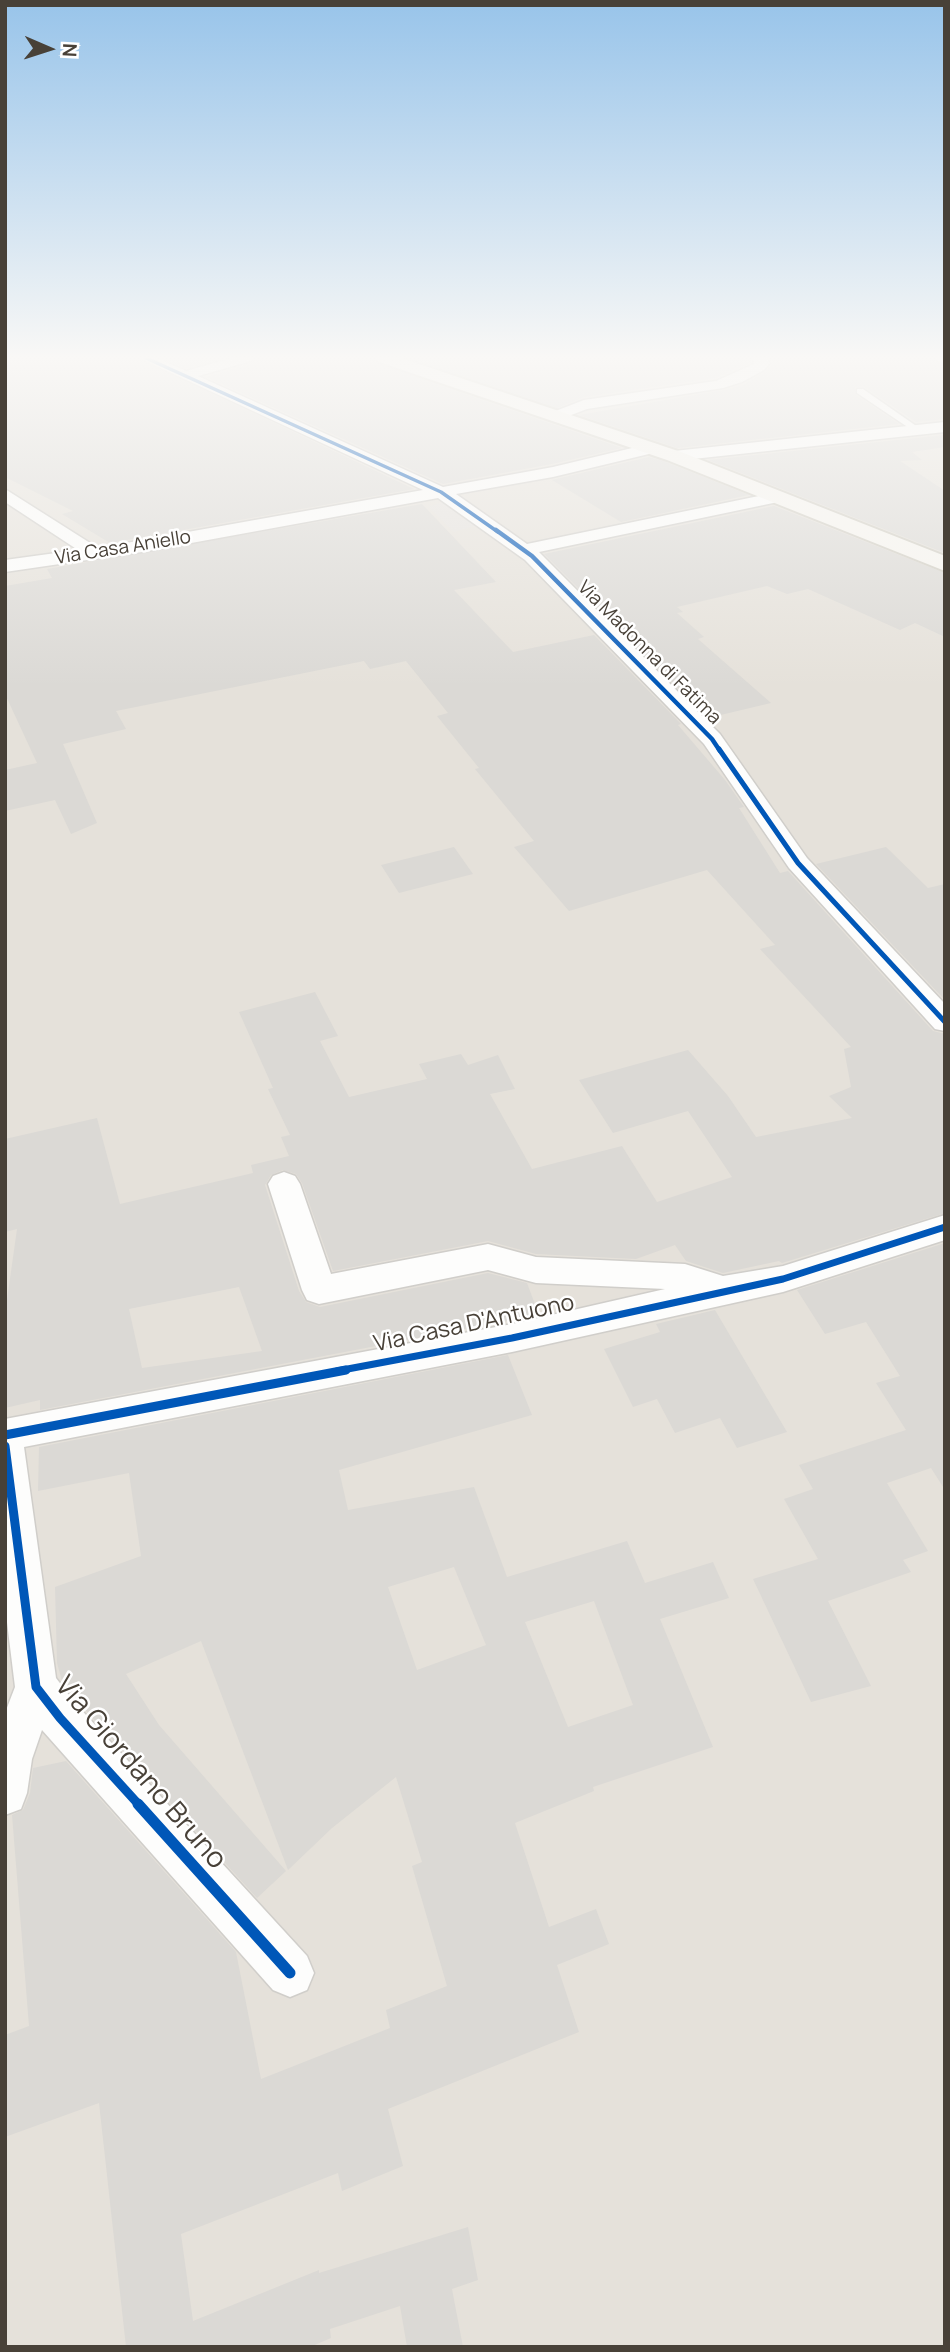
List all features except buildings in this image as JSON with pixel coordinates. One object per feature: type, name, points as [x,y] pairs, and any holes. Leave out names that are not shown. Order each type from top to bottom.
[{"type":"main road","points":[[704,468],[945,564]]},
{"type":"street","name":"Via Madonna di Fatima","points":[[388,468],[441,492],[523,550],[712,739],[798,863],[945,1022]]},
{"type":"street","name":"Via Casa Aniello","points":[[5,566],[94,554],[571,468]]},
{"type":"street","points":[[5,494],[94,554]]},
{"type":"street","points":[[523,550],[778,497]]},
{"type":"street","points":[[284,1184],[319,1290],[488,1257],[536,1270],[685,1278],[723,1290]]},
{"type":"street","name":"Via Casa D'Antuono","points":[[5,1435],[512,1338],[783,1279],[945,1227]]},
{"type":"street","name":"Via Giordano Bruno","points":[[5,1446],[36,1687],[10,1759],[5,1793]]},
{"type":"street","name":"Via Giordano Bruno","points":[[36,1687],[60,1718],[290,1973]]},
{"type":"shaded area","points":[[5,468],[945,468],[945,2347],[5,2347]]},
{"type":"shaded area","points":[[445,501],[478,525],[454,532],[429,507]]},
{"type":"cycle path","points":[[388,468],[441,492],[532,556],[712,739],[798,863],[945,1022]]},
{"type":"cycle path","points":[[5,1435],[512,1338],[783,1279],[945,1227]]},
{"type":"cycle path","points":[[5,1446],[36,1687],[60,1718],[290,1973]]}]
